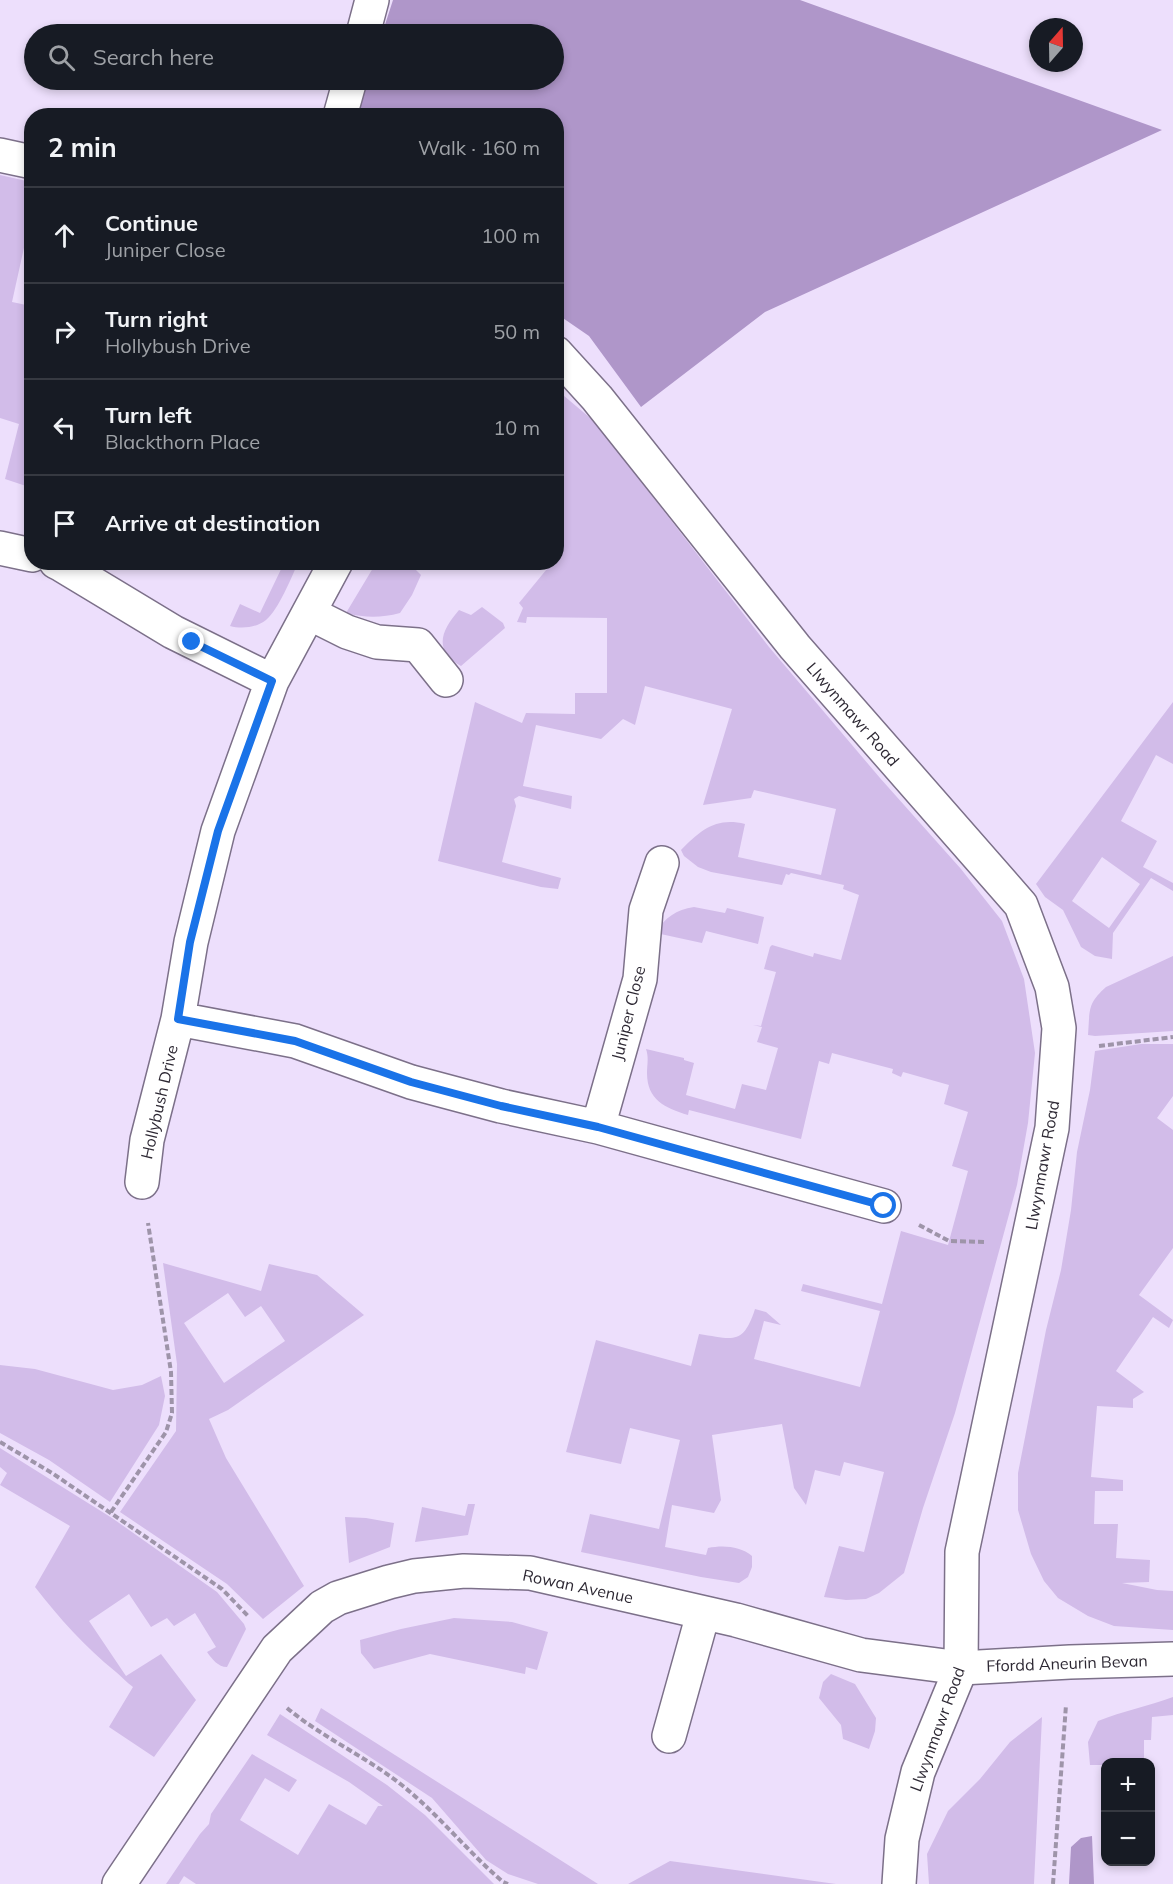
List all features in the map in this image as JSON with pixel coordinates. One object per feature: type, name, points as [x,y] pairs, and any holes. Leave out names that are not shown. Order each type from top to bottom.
[{"type":"street","points":[[366,24],[372,0]]},
{"type":"street","points":[[342,108],[347,90]]},
{"type":"street","points":[[0,155],[24,160]]},
{"type":"street","name":"Llwynmawr Road","points":[[564,362],[597,398],[795,648],[1021,905],[1048,971],[1059,1028],[1052,1128],[962,1552],[961,1668],[918,1773],[902,1839],[899,1884]]},
{"type":"street","points":[[0,548],[24,553]]},
{"type":"street","points":[[70,570],[173,632],[272,681]]},
{"type":"street","name":"Hollybush Drive","points":[[142,1182],[147,1140],[178,1019],[190,942],[218,831],[272,681],[332,570]]},
{"type":"street","points":[[309,613],[347,632],[377,642],[418,645],[446,680]]},
{"type":"street","name":"Juniper Close","points":[[598,1127],[640,979],[646,910],[662,863]]},
{"type":"street","points":[[178,1019],[295,1041],[411,1082],[501,1106],[598,1127],[884,1206]]},
{"type":"street","name":"Rowan Avenue","points":[[119,1884],[277,1649],[322,1607],[338,1598],[414,1576],[464,1571],[530,1573],[736,1620],[861,1655],[961,1668]]},
{"type":"street","points":[[669,1736],[703,1614]]},
{"type":"street","name":"Ffordd Aneurin Bevan","points":[[961,1668],[1173,1659]]},
{"type":"path","points":[[1092,1046],[1173,1037]]},
{"type":"path","points":[[111,1512],[166,1432],[172,1413],[171,1372],[142,1182]]},
{"type":"path","points":[[884,1206],[950,1241],[990,1242]]},
{"type":"path","points":[[0,1442],[111,1512],[222,1589],[277,1649]]},
{"type":"path","points":[[1053,1884],[1070,1662]]},
{"type":"path","points":[[255,1681],[307,1724],[401,1784],[430,1809],[476,1859],[508,1884]]},
{"type":"shaded area","points":[[393,0],[800,0],[1162,130],[765,312],[641,407],[589,336],[564,319],[564,108],[360,108],[365,90],[564,90],[564,24],[385,24]]},
{"type":"shaded area","points":[[0,175],[24,180],[24,248],[12,302],[24,305],[24,485],[5,479],[19,424],[0,418]]},
{"type":"shaded area","points":[[564,396],[595,422],[769,647],[961,869],[1002,921],[1024,979],[1035,1053],[1028,1123],[1017,1185],[955,1413],[904,1573],[879,1593],[866,1599],[846,1600],[824,1597],[839,1546],[864,1552],[884,1472],[844,1462],[840,1476],[815,1470],[806,1505],[794,1488],[782,1424],[712,1435],[721,1500],[714,1513],[672,1505],[665,1547],[706,1555],[708,1548],[714,1547],[731,1547],[742,1550],[752,1556],[752,1567],[748,1577],[739,1583],[581,1552],[590,1514],[659,1529],[680,1440],[630,1428],[621,1464],[566,1452],[596,1340],[691,1366],[699,1334],[735,1337],[746,1329],[755,1309],[766,1312],[781,1325],[764,1321],[754,1359],[860,1387],[880,1311],[801,1291],[803,1284],[882,1304],[901,1231],[948,1245],[968,1171],[952,1166],[968,1112],[944,1104],[949,1085],[903,1072],[901,1077],[892,1073],[893,1069],[832,1053],[829,1064],[819,1061],[801,1139],[689,1110],[688,1115],[665,1106],[650,1090],[646,1049],[684,1058],[694,1063],[686,1095],[735,1109],[742,1084],[766,1090],[778,1048],[757,1042],[762,1027],[753,1025],[761,1026],[776,972],[764,969],[770,947],[772,945],[813,957],[814,953],[841,960],[859,895],[843,889],[844,885],[791,873],[786,874],[782,885],[711,872],[698,867],[684,856],[681,850],[702,831],[717,824],[735,822],[745,824],[738,857],[821,875],[836,809],[754,790],[751,798],[703,805],[732,709],[645,686],[635,725],[623,719],[601,739],[536,725],[523,786],[572,796],[571,809],[519,796],[514,799],[516,806],[502,862],[561,878],[558,889],[541,887],[438,861],[475,702],[522,723],[526,713],[575,714],[575,693],[607,693],[607,618],[527,617],[526,623],[517,622],[523,608],[519,603],[546,570],[564,570]]},
{"type":"shaded area","points":[[281,570],[295,570],[276,609],[266,620],[244,628],[230,626],[240,604],[260,613]]},
{"type":"shaded area","points":[[372,570],[416,570],[421,575],[400,613],[373,617],[346,613]]},
{"type":"shaded area","points":[[482,607],[503,623],[505,628],[461,666],[446,653],[443,647],[444,633],[459,610],[471,615]]},
{"type":"shaded area","points":[[1173,702],[1173,764],[1156,755],[1121,821],[1157,841],[1143,867],[1173,883],[1173,891],[1151,878],[1113,933],[1112,959],[1095,956],[1081,947],[1063,910],[1045,897],[1036,884]],"holes":[[[1102,857],[1140,884],[1109,928],[1072,901]]]},
{"type":"shaded area","points":[[694,907],[725,913],[727,908],[764,917],[758,944],[706,931],[702,943],[656,933],[672,915]]},
{"type":"shaded area","points":[[1173,956],[1173,1031],[1088,1035],[1092,1003],[1106,987]]},
{"type":"shaded area","points":[[1141,1044],[1173,1044],[1173,1096],[1157,1118],[1173,1130],[1173,1248],[1139,1295],[1173,1320],[1169,1328],[1153,1317],[1116,1371],[1144,1392],[1133,1399],[1133,1408],[1097,1406],[1091,1477],[1123,1480],[1123,1491],[1095,1491],[1094,1524],[1118,1524],[1116,1558],[1150,1560],[1149,1582],[1122,1583],[1173,1591],[1173,1630],[1114,1626],[1088,1616],[1058,1598],[1044,1581],[1031,1554],[1018,1510],[1018,1473],[1046,1330],[1061,1270],[1071,1210],[1077,1152],[1090,1090],[1095,1051]]},
{"type":"shaded area","points":[[163,1263],[261,1291],[269,1264],[317,1275],[364,1315],[228,1410],[209,1419],[226,1458],[304,1586],[263,1619],[227,1584],[120,1512],[176,1431],[177,1364]],"holes":[[[228,1293],[245,1317],[261,1306],[285,1341],[224,1383],[184,1323]]]},
{"type":"shaded area","points":[[0,1365],[35,1369],[113,1390],[142,1385],[161,1376],[165,1396],[159,1425],[110,1502],[49,1460],[0,1433]]},
{"type":"shaded area","points":[[0,1448],[112,1518],[217,1592],[244,1624],[246,1629],[227,1667],[224,1667],[213,1660],[207,1652],[216,1647],[195,1613],[174,1626],[167,1618],[151,1627],[129,1594],[89,1621],[126,1676],[161,1654],[196,1700],[154,1757],[109,1727],[133,1687],[83,1642],[35,1587],[70,1526],[0,1485],[7,1473],[0,1467]]},
{"type":"shaded area","points":[[468,1504],[475,1504],[468,1535],[415,1542],[422,1507],[465,1516]]},
{"type":"shaded area","points":[[345,1517],[394,1523],[390,1547],[349,1563]]},
{"type":"shaded area","points":[[454,1618],[512,1622],[548,1632],[537,1670],[526,1667],[525,1674],[430,1654],[374,1669],[361,1653],[360,1640]]},
{"type":"shaded area","points":[[831,1674],[855,1684],[876,1718],[875,1731],[869,1749],[843,1739],[841,1725],[819,1698],[823,1682]]},
{"type":"shaded area","points":[[1173,1697],[1173,1715],[1152,1717],[1151,1740],[1144,1740],[1144,1758],[1101,1758],[1101,1765],[1090,1765],[1088,1742],[1098,1721]]},
{"type":"shaded area","points":[[321,1708],[598,1884],[538,1884],[508,1874],[486,1860],[432,1798],[315,1721]]},
{"type":"shaded area","points":[[280,1714],[387,1785],[425,1815],[494,1884],[196,1884],[184,1876],[179,1884],[166,1884],[209,1824],[211,1814],[252,1754],[297,1780],[289,1792],[265,1778],[240,1820],[298,1855],[329,1804],[366,1825],[378,1806],[383,1806],[349,1782],[267,1735]]},
{"type":"shaded area","points":[[1042,1717],[1034,1884],[929,1884],[927,1854],[948,1811],[980,1779],[1010,1742]]},
{"type":"shaded area","points":[[1092,1836],[1094,1884],[1069,1884],[1071,1847],[1081,1838]]},
{"type":"shaded area","points":[[670,1861],[836,1884],[628,1884]]},
{"type":"route","points":[[192,642],[272,681],[218,831],[190,942],[178,1019],[295,1041],[411,1082],[501,1106],[598,1127],[884,1206]]}]
